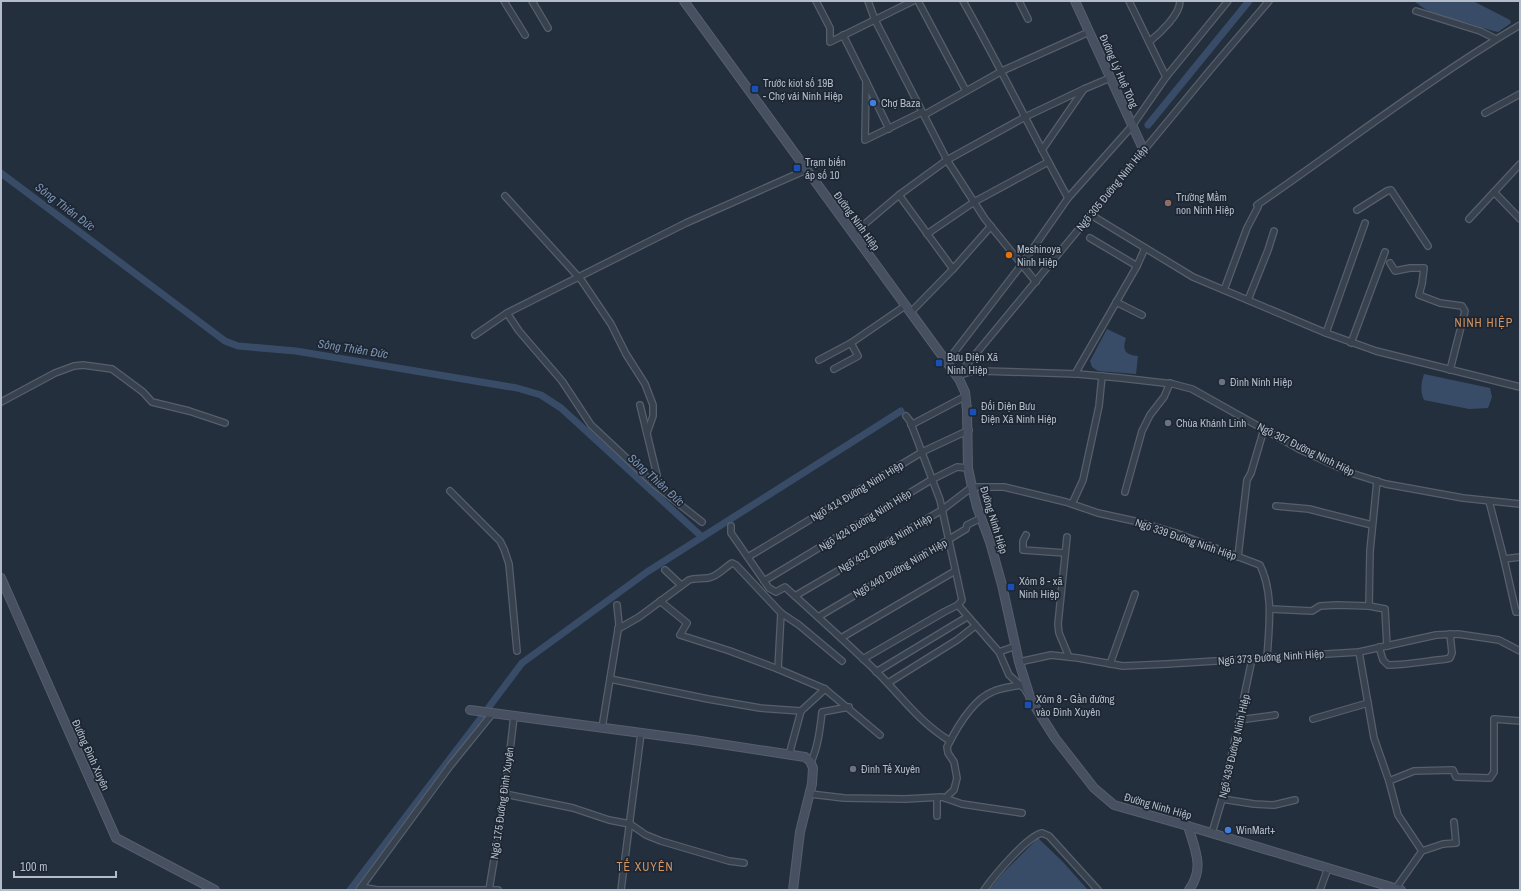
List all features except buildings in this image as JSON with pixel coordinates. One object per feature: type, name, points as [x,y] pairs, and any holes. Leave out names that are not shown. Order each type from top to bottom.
[{"type":"main road","name":"Đường Ninh Hiệp","points":[[684,1],[957,377],[966,396],[969,430],[968,468],[972,487],[1002,584],[1019,662],[1031,700],[1055,738],[1094,788],[1114,805],[1398,889]]},
{"type":"main road","name":"Đường Lý Huệ Tông","points":[[1075,1],[1144,151]]},
{"type":"main road","name":"Đường Đình Xuyên","points":[[1,578],[116,838],[215,890]]},
{"type":"main road","points":[[470,710],[805,757],[811,762],[813,768],[810,794],[800,832],[793,890]]},
{"type":"main road","points":[[1188,826],[1198,862],[1198,874],[1189,890]]},
{"type":"street","points":[[504,1],[525,35]]},
{"type":"street","points":[[532,1],[548,28]]},
{"type":"street","points":[[816,1],[830,28],[830,42],[913,1]]},
{"type":"street","points":[[868,1],[875,20],[947,160],[990,226],[1036,282]]},
{"type":"street","points":[[918,1],[966,92]]},
{"type":"street","points":[[963,1],[1002,71],[1068,198]]},
{"type":"street","points":[[1019,1],[1028,19]]},
{"type":"street","points":[[1129,1],[1166,77]]},
{"type":"street","points":[[1149,42],[1173,18],[1180,6],[1180,1]]},
{"type":"street","points":[[946,362],[1022,264],[1068,198],[1132,126],[1166,77],[1228,1]]},
{"type":"street","name":"Ngõ 305 Đường Ninh Hiệp","points":[[957,377],[1269,1]]},
{"type":"street","points":[[1416,11],[1480,31],[1496,39]]},
{"type":"street","points":[[1224,290],[1247,228],[1258,206],[1388,112],[1496,39],[1520,25]]},
{"type":"street","points":[[866,81],[864,140],[966,92],[1002,71],[1089,32]]},
{"type":"street","points":[[843,35],[888,129]]},
{"type":"street","points":[[853,234],[899,195],[947,160],[1025,117],[1110,78]]},
{"type":"street","points":[[1042,150],[1084,89]]},
{"type":"street","points":[[1486,113],[1520,94]]},
{"type":"street","points":[[927,234],[974,202],[1048,162]]},
{"type":"street","points":[[1469,219],[1520,164]]},
{"type":"street","points":[[475,335],[507,313],[686,223],[806,170]]},
{"type":"street","points":[[1357,210],[1391,190],[1428,246]]},
{"type":"street","points":[[1494,192],[1519,217]]},
{"type":"street","points":[[899,195],[953,269]]},
{"type":"street","points":[[505,196],[579,277],[611,324],[626,354],[645,384],[653,405],[653,416],[647,433]]},
{"type":"street","points":[[1091,215],[1193,277],[1326,333],[1376,352],[1520,387]]},
{"type":"street","points":[[1326,333],[1365,223]]},
{"type":"street","points":[[910,313],[953,269],[990,226]]},
{"type":"street","points":[[1248,300],[1274,231]]},
{"type":"street","points":[[1090,238],[1137,266]]},
{"type":"street","points":[[1076,374],[1137,266],[1145,248]]},
{"type":"street","points":[[1351,343],[1384,252]]},
{"type":"street","points":[[1390,263],[1395,271],[1410,268],[1424,268],[1419,296],[1462,306],[1465,311],[1450,370]]},
{"type":"street","points":[[1116,302],[1142,315]]},
{"type":"street","points":[[819,360],[851,343],[905,306]]},
{"type":"street","points":[[507,313],[519,331],[562,381],[591,425],[654,484],[702,522]]},
{"type":"street","points":[[834,369],[858,356],[851,343]]},
{"type":"street","points":[[1,402],[55,373],[74,366],[83,365],[112,369],[143,392],[152,402],[225,422]]},
{"type":"street","name":"Ngõ 307 Đường Ninh Hiệp","points":[[957,377],[973,370],[1076,374],[1170,383],[1192,389],[1300,449],[1354,474],[1377,481],[1463,498],[1520,504]]},
{"type":"street","points":[[1072,504],[1083,480],[1099,406],[1102,376]]},
{"type":"street","points":[[1124,492],[1142,431],[1150,415],[1164,397],[1170,383]]},
{"type":"street","points":[[911,425],[966,396]]},
{"type":"street","points":[[640,405],[657,475],[654,484]]},
{"type":"street","points":[[863,659],[958,605],[962,600],[942,510],[922,452],[906,416]]},
{"type":"street","points":[[1238,557],[1247,480],[1251,474],[1264,429]]},
{"type":"street","name":"Ngõ 414 Đường Ninh Hiệp","points":[[748,557],[922,452],[969,430]]},
{"type":"street","name":"Ngõ 424 Đường Ninh Hiệp","points":[[764,582],[931,480],[957,466],[968,468]]},
{"type":"street","points":[[1369,606],[1370,551],[1377,481]]},
{"type":"street","name":"Ngõ 339 Đường Ninh Hiệp","points":[[972,487],[1004,487],[1072,504],[1098,513],[1139,522],[1176,533],[1260,565],[1266,576],[1270,604],[1267,658]]},
{"type":"street","name":"Ngõ 432 Đường Ninh Hiệp","points":[[795,596],[942,510],[972,487]]},
{"type":"street","points":[[450,491],[500,541],[504,549],[509,564],[517,651]]},
{"type":"street","points":[[1489,501],[1516,612],[1520,612]]},
{"type":"street","points":[[1276,506],[1309,509],[1372,525]]},
{"type":"street","name":"Ngõ 440 Đường Ninh Hiệp","points":[[818,617],[966,529],[967,524],[981,518]]},
{"type":"street","points":[[731,526],[732,533],[769,588],[776,592],[785,587],[888,683],[916,716],[948,744]]},
{"type":"street","points":[[1026,535],[1023,541],[1023,550],[1065,553]]},
{"type":"street","points":[[1067,537],[1058,624],[1059,633],[1069,657]]},
{"type":"street","points":[[1504,559],[1520,557]]},
{"type":"street","points":[[618,629],[634,620],[689,580],[716,576],[732,563],[736,564],[781,613],[799,625],[842,661]]},
{"type":"street","points":[[666,570],[681,585]]},
{"type":"street","points":[[841,638],[955,571]]},
{"type":"street","points":[[1110,664],[1136,594]]},
{"type":"street","points":[[660,601],[686,623],[680,635],[778,669],[825,689],[880,735]]},
{"type":"street","points":[[1270,609],[1312,611],[1320,606],[1337,604],[1369,606],[1385,609],[1387,646]]},
{"type":"street","points":[[602,728],[618,629],[617,605]]},
{"type":"street","points":[[958,605],[999,652],[1009,675],[1026,689],[1031,700]]},
{"type":"street","points":[[778,669],[781,613]]},
{"type":"street","points":[[876,672],[967,617]]},
{"type":"street","points":[[888,683],[957,640],[975,626]]},
{"type":"street","points":[[1380,647],[1383,660],[1388,665],[1404,665],[1421,661],[1446,659],[1450,658],[1452,653],[1450,634]]},
{"type":"street","name":"Ngõ 373 Đường Ninh Hiệp","points":[[1019,662],[1051,655],[1123,666],[1252,659],[1359,652],[1436,635],[1450,634],[1499,640],[1520,651]]},
{"type":"street","points":[[999,652],[1016,646]]},
{"type":"street","points":[[1359,652],[1374,738],[1389,781],[1398,815],[1422,851]]},
{"type":"street","name":"Ngõ 439 Đường Ninh Hiệp","points":[[1212,833],[1222,799],[1252,659]]},
{"type":"street","points":[[610,678],[708,699],[752,706],[801,711]]},
{"type":"street","points":[[945,798],[954,790],[958,778],[954,762],[948,753],[948,744],[971,708],[979,700],[993,691],[1020,685]]},
{"type":"street","points":[[789,755],[801,711],[825,689]]},
{"type":"street","points":[[1313,719],[1368,703]]},
{"type":"street","points":[[811,762],[815,754],[822,712],[848,707]]},
{"type":"street","points":[[360,889],[441,778],[492,714]]},
{"type":"street","points":[[1239,720],[1275,715]]},
{"type":"street","name":"Ngõ 175 Đường Đình Xuyên","points":[[489,890],[505,794],[514,716]]},
{"type":"street","points":[[1389,781],[1414,771],[1445,770],[1453,770],[1456,777],[1490,778],[1494,772],[1494,719],[1520,721]]},
{"type":"street","points":[[621,890],[641,733]]},
{"type":"street","points":[[505,794],[573,808],[609,820],[630,824],[646,835],[661,841],[729,861],[744,863]]},
{"type":"street","points":[[810,794],[844,798],[945,798],[962,804],[1022,813]]},
{"type":"street","points":[[937,798],[937,816]]},
{"type":"street","points":[[1222,799],[1254,804],[1274,805],[1295,800]]},
{"type":"street","points":[[1398,889],[1422,851],[1443,844],[1456,843],[1454,822]]},
{"type":"street","points":[[984,890],[1006,862],[1034,837],[1042,833],[1049,836],[1098,890]]},
{"type":"street","points":[[1320,890],[1328,868]]},
{"type":"street","points":[[360,889],[498,890]]},
{"type":"water","points":[[1414,1],[1473,1],[1510,20],[1511,23],[1498,32],[1440,16]]},
{"type":"water","points":[[1107,329],[1126,338],[1124,346],[1127,353],[1138,356],[1136,374],[1098,371],[1092,367],[1090,361]]},
{"type":"water","points":[[1424,374],[1490,388],[1492,397],[1488,408],[1469,409],[1424,400],[1421,387]]},
{"type":"water","points":[[1038,838],[1063,862],[1088,890],[989,890],[1001,875]]},
{"type":"waterway","points":[[1148,125],[1249,1]]},
{"type":"waterway","name":"Sông Thiên Đức","points":[[1,173],[225,341],[238,346],[296,351],[517,388],[541,395],[561,408],[702,537]]},
{"type":"waterway","points":[[489,707],[522,663],[647,572],[901,411]]},
{"type":"waterway","points":[[350,890],[481,718]]},
{"type":"place","name":"Trước kiot số 19B - Chợ vải Ninh Hiệp","points":[[755,89]]},
{"type":"place","name":"Chợ Baza","points":[[873,103]]},
{"type":"place","name":"Trạm biến áp số 10","points":[[797,168]]},
{"type":"place","name":"Trường Mầm non Ninh Hiệp","points":[[1168,203]]},
{"type":"place","name":"Meshinoya Ninh Hiệp","points":[[1009,255]]},
{"type":"place","name":"Bưu Điện Xã Ninh Hiệp","points":[[939,363]]},
{"type":"place","name":"Đình Ninh Hiệp","points":[[1222,382]]},
{"type":"place","name":"Đối Diện Bưu Điện Xã Ninh Hiệp","points":[[973,412]]},
{"type":"place","name":"Chùa Khánh Linh","points":[[1168,423]]},
{"type":"place","name":"Xóm 8 - xã Ninh Hiệp","points":[[1011,587]]},
{"type":"place","name":"Xóm 8 - Gần đường vào Đình Xuyên","points":[[1028,705]]},
{"type":"place","name":"Đình Tế Xuyên","points":[[853,769]]},
{"type":"place","name":"WinMart+","points":[[1228,830]]},
{"type":"district","name":"NINH HIỆP","points":[[1484,323]]},
{"type":"district","name":"TẾ XUYÊN","points":[[645,867]]}]
